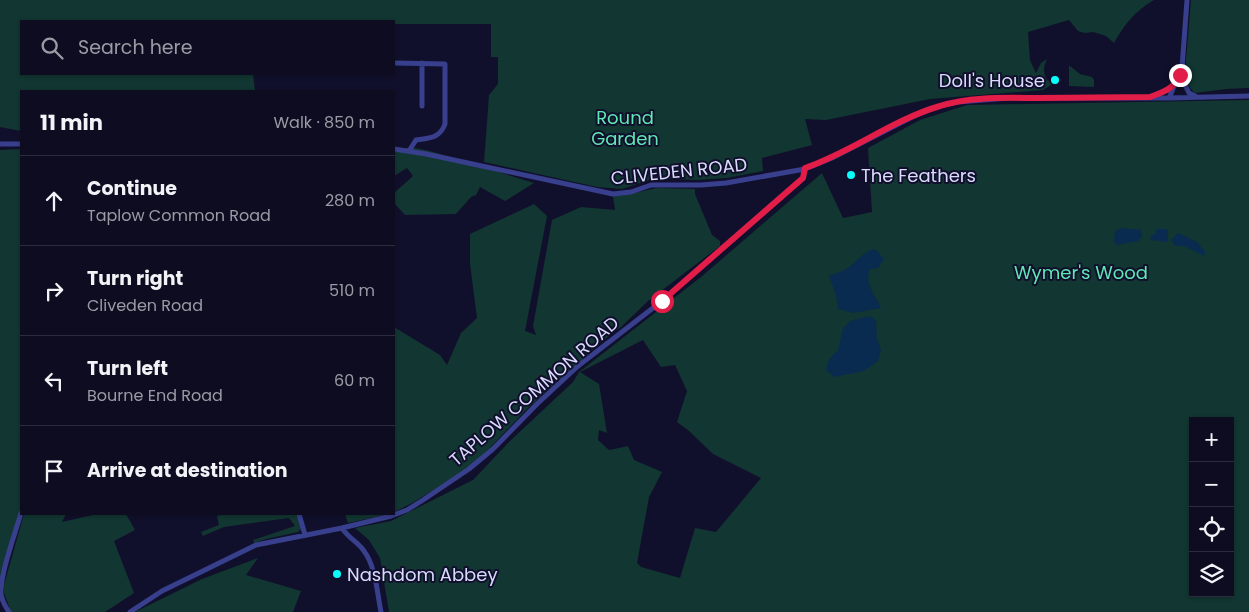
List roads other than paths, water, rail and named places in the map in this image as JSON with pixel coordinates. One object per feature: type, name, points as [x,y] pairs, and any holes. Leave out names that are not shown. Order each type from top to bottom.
[{"type":"street","points":[[1168,98],[1180,75],[1187,0]]},
{"type":"street","points":[[395,63],[445,64],[445,124],[442,131],[434,137],[416,140],[409,151]]},
{"type":"street","points":[[422,63],[422,106]]},
{"type":"street","points":[[1180,75],[1189,93],[1196,97]]},
{"type":"street","points":[[1150,97],[1166,91],[1176,84]]},
{"type":"street","name":"CLIVEDEN ROAD","points":[[395,149],[612,194],[631,192],[651,185],[726,183],[805,168],[832,158],[914,116],[942,105],[958,102],[1008,98],[1249,96]]},
{"type":"street","points":[[0,144],[20,144]]},
{"type":"street","name":"TAPLOW COMMON ROAD","points":[[395,514],[407,510],[469,469],[493,449],[578,366],[662,301],[759,218],[803,178],[805,168]]},
{"type":"street","points":[[9,612],[2,600],[1,591],[5,567],[20,515]]},
{"type":"street","points":[[300,515],[305,535]]},
{"type":"street","name":"TAPLOW COMMON ROAD","points":[[130,612],[162,591],[256,545],[342,528],[394,515]]},
{"type":"street","points":[[342,528],[347,536],[363,549],[370,561],[381,612]]},
{"type":"water","points":[[1121,228],[1141,230],[1142,236],[1138,241],[1116,245],[1114,241],[1115,231]]},
{"type":"water","points":[[1156,229],[1167,229],[1167,242],[1151,240],[1150,237],[1156,233]]},
{"type":"water","points":[[1178,233],[1197,242],[1205,252],[1204,256],[1184,246],[1175,246],[1171,240]]},
{"type":"water","points":[[875,249],[884,259],[878,268],[870,269],[868,280],[881,308],[853,313],[838,309],[836,295],[829,276],[845,270],[867,252]]},
{"type":"water","points":[[870,316],[876,320],[877,339],[881,350],[878,361],[864,371],[834,377],[826,370],[829,359],[838,350],[843,328],[850,321]]},
{"type":"place","name":"Doll's House","points":[[1055,80]]},
{"type":"place","name":"The Feathers","points":[[851,175]]},
{"type":"place","name":"Nashdom Abbey","points":[[337,574]]},
{"type":"park label","name":"Round Garden","points":[[625,127]]},
{"type":"park label","name":"Wymer's Wood","points":[[1081,272]]}]
